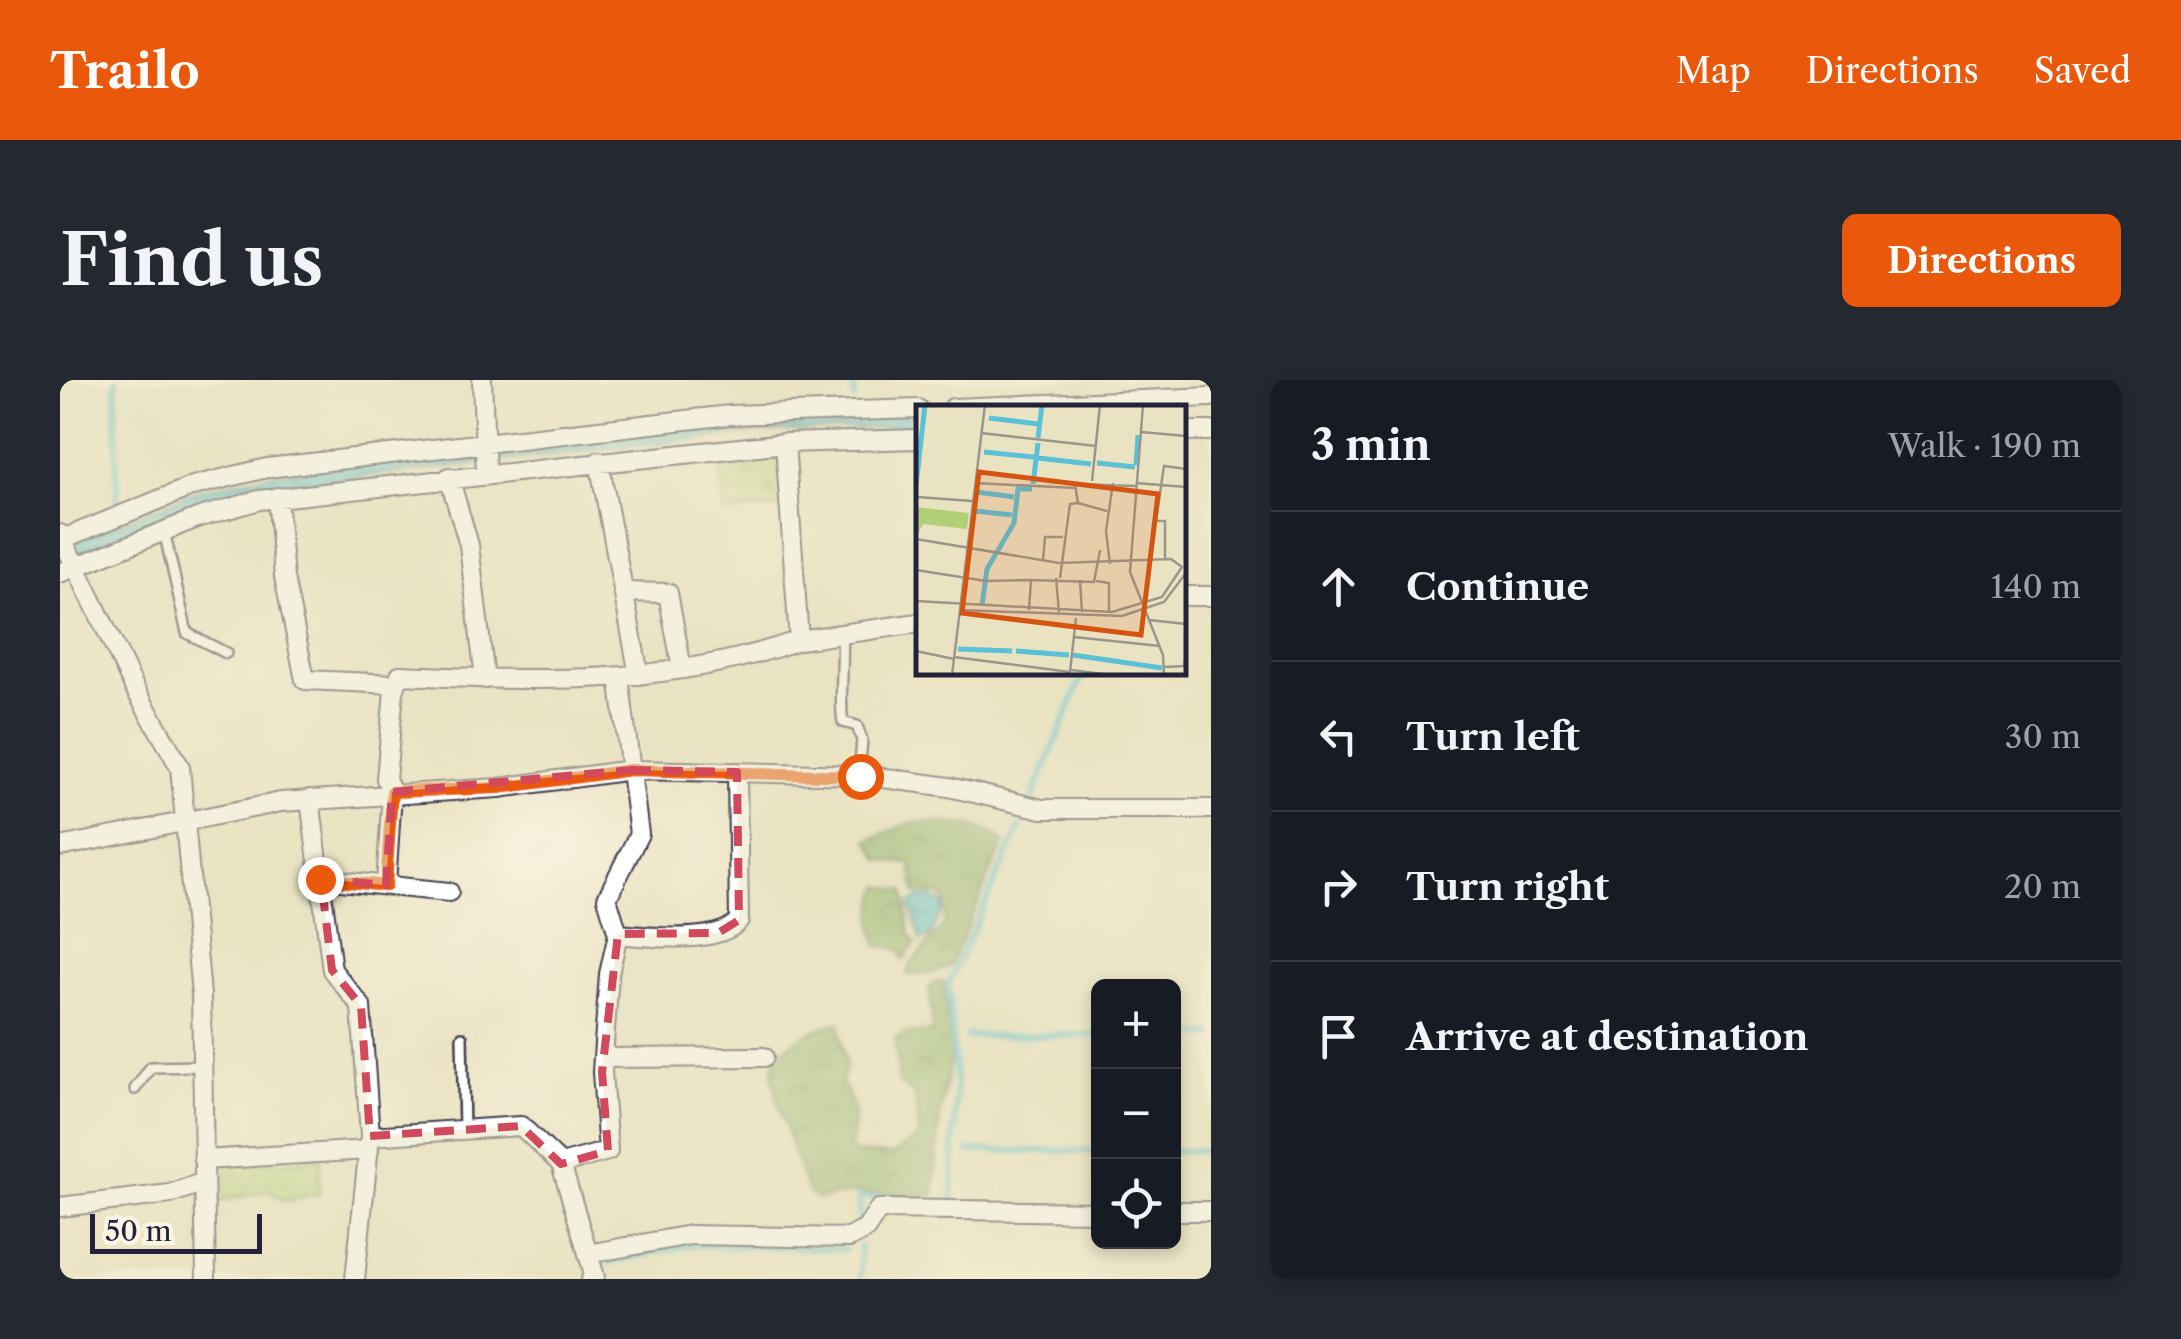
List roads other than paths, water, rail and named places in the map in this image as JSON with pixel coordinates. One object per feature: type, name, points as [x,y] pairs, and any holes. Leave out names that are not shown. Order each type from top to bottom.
[{"type":"street","points":[[482,380],[484,457]]},
{"type":"street","points":[[1023,405],[1211,397]]},
{"type":"street","points":[[65,550],[164,531],[278,497],[449,476],[484,457],[730,415],[916,409]]},
{"type":"street","points":[[1186,432],[1211,430]]},
{"type":"street","points":[[65,550],[193,486],[267,468],[484,457],[599,461],[785,443],[916,439]]},
{"type":"street","points":[[785,443],[799,640]]},
{"type":"street","points":[[599,461],[639,674]]},
{"type":"street","points":[[449,476],[469,545],[486,679]]},
{"type":"street","points":[[278,497],[284,577],[305,680],[396,684]]},
{"type":"street","points":[[65,550],[180,767],[202,1066],[206,1279]]},
{"type":"street","points":[[623,592],[668,593],[682,669]]},
{"type":"street","points":[[386,886],[392,792],[386,779],[400,675],[568,682],[618,677],[742,660],[799,640],[916,623]]},
{"type":"street","points":[[561,1164],[608,1151],[603,1058],[609,974],[618,934],[607,898],[639,834],[618,677]]},
{"type":"street","points":[[60,848],[310,799],[499,788],[631,770],[860,776],[949,787],[1031,807],[1211,809]]},
{"type":"street","points":[[618,934],[664,939],[718,933],[740,920],[737,772]]},
{"type":"street","points":[[310,799],[332,970],[361,1006],[369,1142],[355,1279]]},
{"type":"street","points":[[320,879],[448,892]]},
{"type":"street","points":[[603,1058],[764,1057]]},
{"type":"street","points":[[204,1160],[521,1126],[561,1164],[594,1278]]},
{"type":"street","points":[[60,1207],[170,1194],[204,1182]]},
{"type":"street","points":[[588,1254],[690,1234],[850,1238],[866,1229],[879,1209],[1091,1212]]},
{"type":"street","points":[[1181,1212],[1211,1211]]},
{"type":"lane","points":[[164,531],[187,633],[226,653]]},
{"type":"lane","points":[[842,632],[845,676],[840,715],[843,722],[856,726],[862,740],[860,776]]},
{"type":"lane","points":[[462,1037],[464,1130]]},
{"type":"lane","points":[[135,1090],[150,1067],[202,1066]]},
{"type":"water","points":[[916,414],[916,426],[749,433],[262,488],[136,527],[60,562],[60,548],[197,490],[276,473],[729,420]]},
{"type":"water","points":[[933,897],[944,906],[930,937],[921,940],[910,904],[919,898]]},
{"type":"waterway","points":[[116,380],[117,507]]},
{"type":"waterway","points":[[854,380],[854,399]]},
{"type":"waterway","points":[[952,1204],[956,1081],[948,984],[1025,817],[1083,675]]},
{"type":"waterway","points":[[967,1036],[1091,1035]]},
{"type":"waterway","points":[[1181,1035],[1211,1035]]},
{"type":"waterway","points":[[969,1151],[1091,1151]]},
{"type":"waterway","points":[[1181,1151],[1211,1151]]},
{"type":"waterway","points":[[860,1226],[859,1197],[914,1201]]},
{"type":"waterway","points":[[607,1263],[690,1245],[845,1249]]},
{"type":"waterway","points":[[860,1246],[860,1279]]}]
